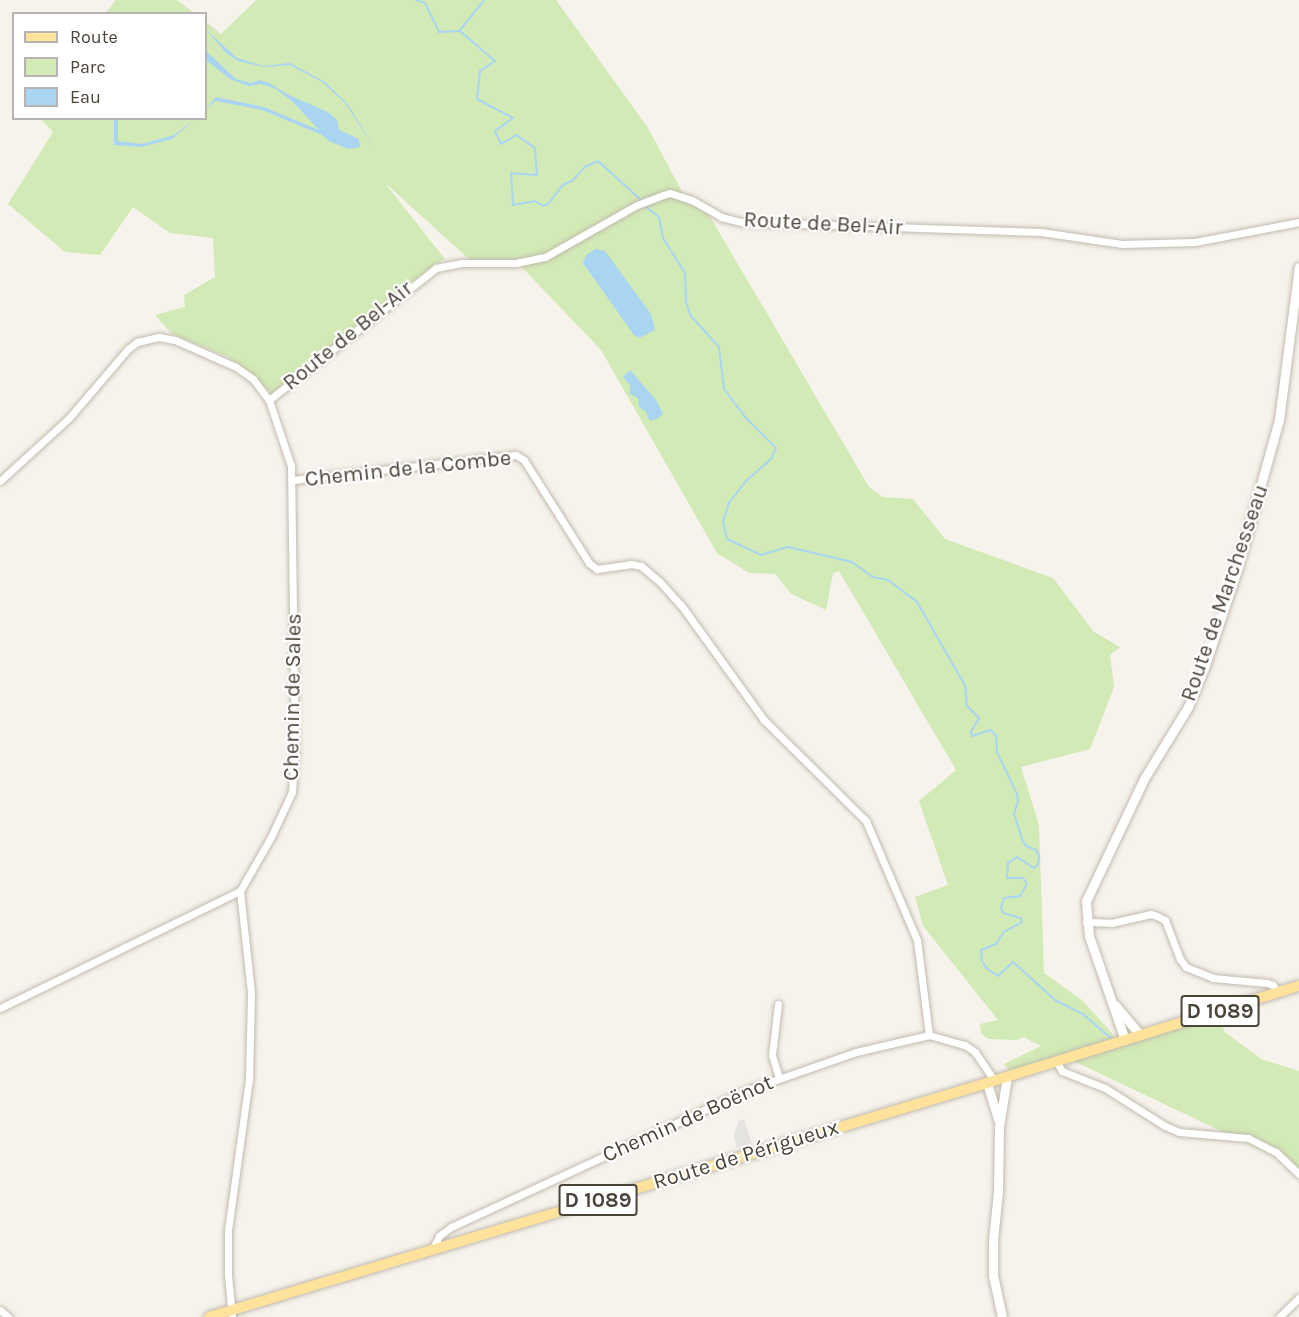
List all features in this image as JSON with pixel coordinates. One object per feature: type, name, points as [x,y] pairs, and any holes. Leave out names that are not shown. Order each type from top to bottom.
[{"type":"main road","name":"D 1089","points":[[1007,1077],[1299,986]]},
{"type":"main road","name":"Route de Périgueux","points":[[209,1317],[232,1314],[432,1250],[1007,1077]]},
{"type":"street","name":"Route de Bel-Air","points":[[269,400],[436,268],[462,263],[516,263],[545,257],[647,201],[670,193],[692,200],[721,217],[752,223],[1041,232],[1122,244],[1195,242],[1299,222]]},
{"type":"street","name":"Route de Marchesseau","points":[[1117,1042],[1112,1001],[1086,922],[1086,902],[1089,890],[1145,777],[1188,707],[1204,668],[1237,570],[1279,420],[1299,267]]},
{"type":"street","name":"Chemin de Sales","points":[[0,481],[69,418],[137,342],[159,337],[175,340],[236,367],[253,379],[269,400],[291,466],[293,480],[295,752],[292,792],[271,837],[240,891]]},
{"type":"street","name":"Chemin de la Combe","points":[[293,480],[516,454],[524,460],[589,563],[597,568],[632,564],[641,566],[660,582],[681,605],[764,720],[866,821],[917,940],[929,1035]]},
{"type":"street","points":[[0,1008],[240,891],[251,993],[249,1079],[228,1231],[232,1314]]},
{"type":"street","points":[[1086,922],[1111,923],[1151,914],[1157,916],[1165,920],[1180,959],[1186,967],[1213,978],[1267,983],[1273,986],[1278,993]]},
{"type":"street","points":[[1112,1001],[1140,1035]]},
{"type":"street","points":[[778,1004],[772,1055],[779,1078]]},
{"type":"street","points":[[929,1035],[965,1045],[975,1052],[991,1082],[999,1127]]},
{"type":"street","name":"Chemin de Boënot","points":[[432,1250],[440,1236],[451,1227],[779,1078],[855,1052],[929,1035]]},
{"type":"street","points":[[1056,1061],[1062,1071],[1105,1088],[1165,1126],[1179,1132],[1248,1138],[1276,1152],[1299,1174]]},
{"type":"street","points":[[1002,1317],[993,1257],[999,1127],[1007,1077]]},
{"type":"street","points":[[1279,1317],[1299,1298]]},
{"type":"street","points":[[0,1310],[8,1317]]},
{"type":"green space","points":[[116,0],[177,0],[193,12],[107,12]]},
{"type":"green space","points":[[256,0],[556,0],[648,128],[688,203],[709,215],[869,487],[883,497],[913,499],[945,539],[1053,578],[1094,632],[1120,647],[1110,655],[1114,687],[1090,749],[1021,767],[1039,825],[1044,973],[1082,1000],[1112,1033],[1117,1047],[1218,1016],[1225,1032],[1261,1059],[1299,1071],[1299,1168],[1063,1056],[1011,1072],[1004,1064],[1041,1046],[1023,1037],[1017,1040],[988,1039],[981,1033],[980,1024],[998,1020],[923,926],[915,897],[948,885],[919,801],[956,770],[839,571],[833,573],[826,610],[791,594],[775,574],[749,573],[717,553],[601,350],[515,260],[470,260],[384,182],[445,259],[435,264],[272,393],[228,357],[172,334],[155,315],[185,307],[184,295],[215,277],[213,238],[170,233],[133,207],[100,255],[65,252],[8,204],[53,132],[42,120],[207,120],[207,23],[221,34]]},
{"type":"shaded area","points":[[744,1119],[752,1144],[737,1148],[734,1135],[739,1121]]},
{"type":"water","points":[[207,31],[237,58],[263,66],[290,63],[325,82],[347,103],[377,152],[345,103],[322,82],[290,65],[264,67],[238,61],[227,54]]},
{"type":"water","points":[[207,52],[236,79],[251,83],[259,80],[269,83],[291,96],[328,112],[337,120],[339,130],[359,139],[360,147],[348,149],[329,141],[322,135],[262,110],[216,101],[207,108],[216,97],[264,107],[319,130],[294,103],[276,89],[261,84],[248,86],[230,79],[207,61]]},
{"type":"water","points":[[114,120],[118,120],[118,141],[142,144],[174,135],[194,120],[172,139],[141,147],[114,145]]},
{"type":"water","points":[[596,249],[605,251],[651,314],[655,330],[639,338],[634,335],[583,263],[587,254]]},
{"type":"water","points":[[630,370],[656,400],[663,414],[658,418],[650,421],[646,412],[639,407],[638,398],[630,394],[630,385],[623,377]]},
{"type":"waterway","points":[[416,0],[425,3],[439,32],[460,31],[495,61],[480,71],[477,99],[513,118],[495,131],[501,144],[516,135],[535,148],[537,175],[511,173],[513,205],[535,201],[543,206],[548,204],[563,185],[572,181],[585,167],[598,161],[641,200]]},
{"type":"waterway","points":[[460,30],[484,0]]},
{"type":"waterway","points":[[644,205],[659,217],[663,238],[685,273],[686,303],[691,316],[719,347],[724,389],[745,417],[776,448],[771,459],[746,481],[729,503],[723,522],[727,539],[761,555],[788,547],[852,562],[873,577],[888,580],[917,602],[965,685],[967,706],[979,718],[971,732],[972,736],[991,730],[996,736],[997,752],[1017,794],[1018,801],[1014,814],[1022,839],[1026,846],[1036,850],[1039,856],[1038,865],[1034,868],[1017,857],[1008,863],[1007,878],[1023,878],[1027,884],[1020,896],[1004,898],[1001,907],[1003,913],[1021,918],[1022,922],[1004,932],[996,944],[981,950],[982,961],[987,969],[998,976],[1013,962],[1055,1000],[1084,1015],[1112,1039]]}]
